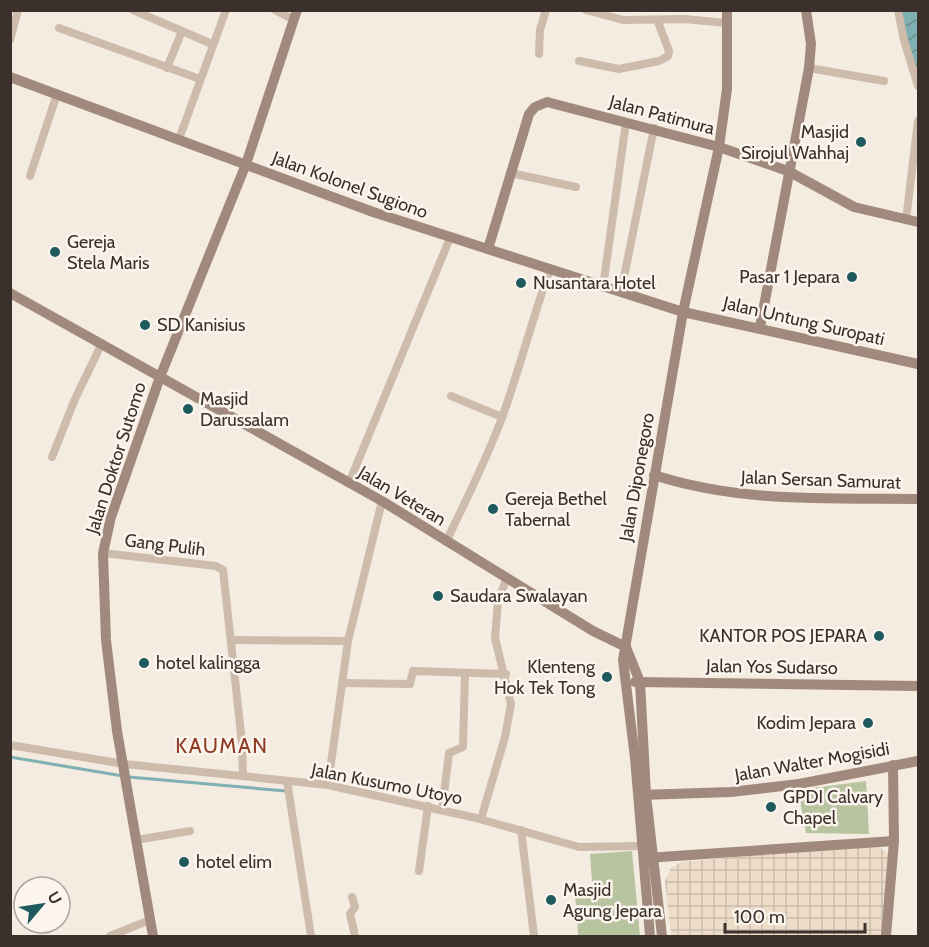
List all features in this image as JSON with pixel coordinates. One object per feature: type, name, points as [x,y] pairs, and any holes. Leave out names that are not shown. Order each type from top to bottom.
[{"type":"street","points":[[10,40],[18,10]]},
{"type":"street","points":[[133,10],[212,44]]},
{"type":"street","points":[[179,139],[226,10]]},
{"type":"street","points":[[275,10],[296,15]]},
{"type":"street","points":[[539,54],[540,30],[546,10]]},
{"type":"street","points":[[586,10],[623,20],[658,22],[684,19],[727,23]]},
{"type":"street","name":"Jalan Diponegoro","points":[[650,936],[648,858],[642,795],[623,660],[683,312],[719,147],[727,89],[727,10]]},
{"type":"street","points":[[760,327],[809,68],[811,44],[806,10]]},
{"type":"street","points":[[898,10],[904,40],[918,86]]},
{"type":"street","name":"Jalan Doktor Sutomo","points":[[153,936],[127,791],[106,640],[103,553],[111,517],[160,377],[246,164],[296,15]]},
{"type":"street","points":[[579,61],[619,69],[662,60],[668,56],[669,51],[658,22]]},
{"type":"street","points":[[59,28],[200,79]]},
{"type":"street","points":[[166,68],[182,31]]},
{"type":"street","points":[[809,68],[885,81]]},
{"type":"street","name":"Jalan Kolonel Sugiono","points":[[10,77],[450,238],[683,312]]},
{"type":"street","points":[[30,176],[57,94]]},
{"type":"street","name":"Jalan Patimura","points":[[488,249],[529,114],[542,103],[654,128],[719,147],[788,171],[854,207],[918,222]]},
{"type":"street","points":[[906,220],[918,121]]},
{"type":"street","points":[[603,287],[626,122]]},
{"type":"street","points":[[621,292],[654,128]]},
{"type":"street","points":[[511,173],[576,187]]},
{"type":"street","points":[[349,483],[450,238]]},
{"type":"street","points":[[446,542],[479,475],[502,417],[527,333],[550,269]]},
{"type":"street","name":"Jalan Veteran","points":[[10,293],[382,501],[593,631],[626,647]]},
{"type":"street","name":"Jalan Untung Suropati","points":[[683,312],[760,327],[918,364]]},
{"type":"street","points":[[52,457],[75,399],[102,344]]},
{"type":"street","points":[[451,396],[502,417]]},
{"type":"street","name":"Jalan Sersan Samurat","points":[[654,475],[706,489],[787,499],[918,499]]},
{"type":"street","points":[[328,784],[348,641],[382,501]]},
{"type":"street","name":"Gang Pulih","points":[[103,553],[220,567],[225,577],[232,640]]},
{"type":"street","points":[[481,819],[505,737],[512,704],[495,638],[494,622],[507,578]]},
{"type":"street","points":[[243,776],[232,640],[348,641]]},
{"type":"street","name":"Jalan Diponegoro","points":[[626,647],[640,682],[641,846],[648,858],[662,936]]},
{"type":"street","points":[[342,683],[410,684],[412,672],[506,674]]},
{"type":"street","points":[[442,810],[449,753],[463,747],[465,674]]},
{"type":"street","name":"Jalan Yos Sudarso","points":[[625,683],[918,686]]},
{"type":"street","name":"Jalan Kusumo Utoyo","points":[[10,745],[124,768],[328,784],[481,819],[579,847],[641,846]]},
{"type":"street","name":"Jalan Walter Mogisidi","points":[[642,795],[731,792],[789,786],[918,761]]},
{"type":"street","points":[[886,936],[894,841],[893,765]]},
{"type":"street","points":[[287,781],[311,936]]},
{"type":"street","points":[[419,871],[428,806]]},
{"type":"street","points":[[521,830],[534,936]]},
{"type":"street","points":[[136,840],[190,831]]},
{"type":"street","points":[[648,858],[894,841]]},
{"type":"street","points":[[352,897],[355,907],[350,914],[355,936]]},
{"type":"street","points":[[110,936],[150,920]]},
{"type":"green space","points":[[866,781],[869,834],[806,833],[798,790]]},
{"type":"green space","points":[[632,851],[640,936],[578,936],[577,918],[585,917],[584,905],[576,905],[575,897],[593,896],[590,854]]},
{"type":"shaded area","points":[[878,846],[888,854],[882,936],[671,936],[665,881],[671,868],[681,862]]},
{"type":"water","points":[[900,11],[918,11],[918,81]]},
{"type":"waterway","points":[[10,757],[123,776]]},
{"type":"waterway","points":[[129,777],[286,791]]},
{"type":"place","name":"Masjid Sirojul Wahhaj","points":[[861,142]]},
{"type":"place","name":"Gereja Stela Maris","points":[[55,252]]},
{"type":"place","name":"Pasar 1 Jepara","points":[[852,277]]},
{"type":"place","name":"Nusantara Hotel","points":[[521,283]]},
{"type":"place","name":"SD Kanisius","points":[[145,325]]},
{"type":"place","name":"Masjid Darussalam","points":[[188,409]]},
{"type":"place","name":"Gereja Bethel Tabernal","points":[[493,509]]},
{"type":"place","name":"Saudara Swalayan","points":[[438,596]]},
{"type":"place","name":"KANTOR POS JEPARA","points":[[879,636]]},
{"type":"place","name":"hotel kalingga","points":[[144,663]]},
{"type":"place","name":"Klenteng Hok Tek Tong","points":[[607,677]]},
{"type":"place","name":"Kodim Jepara","points":[[868,723]]},
{"type":"place","name":"GPDI Calvary Chapel","points":[[771,807]]},
{"type":"place","name":"hotel elim","points":[[184,862]]},
{"type":"place","name":"Masjid Agung Jepara","points":[[551,900]]},
{"type":"district","name":"KAUMAN","points":[[222,745]]}]
